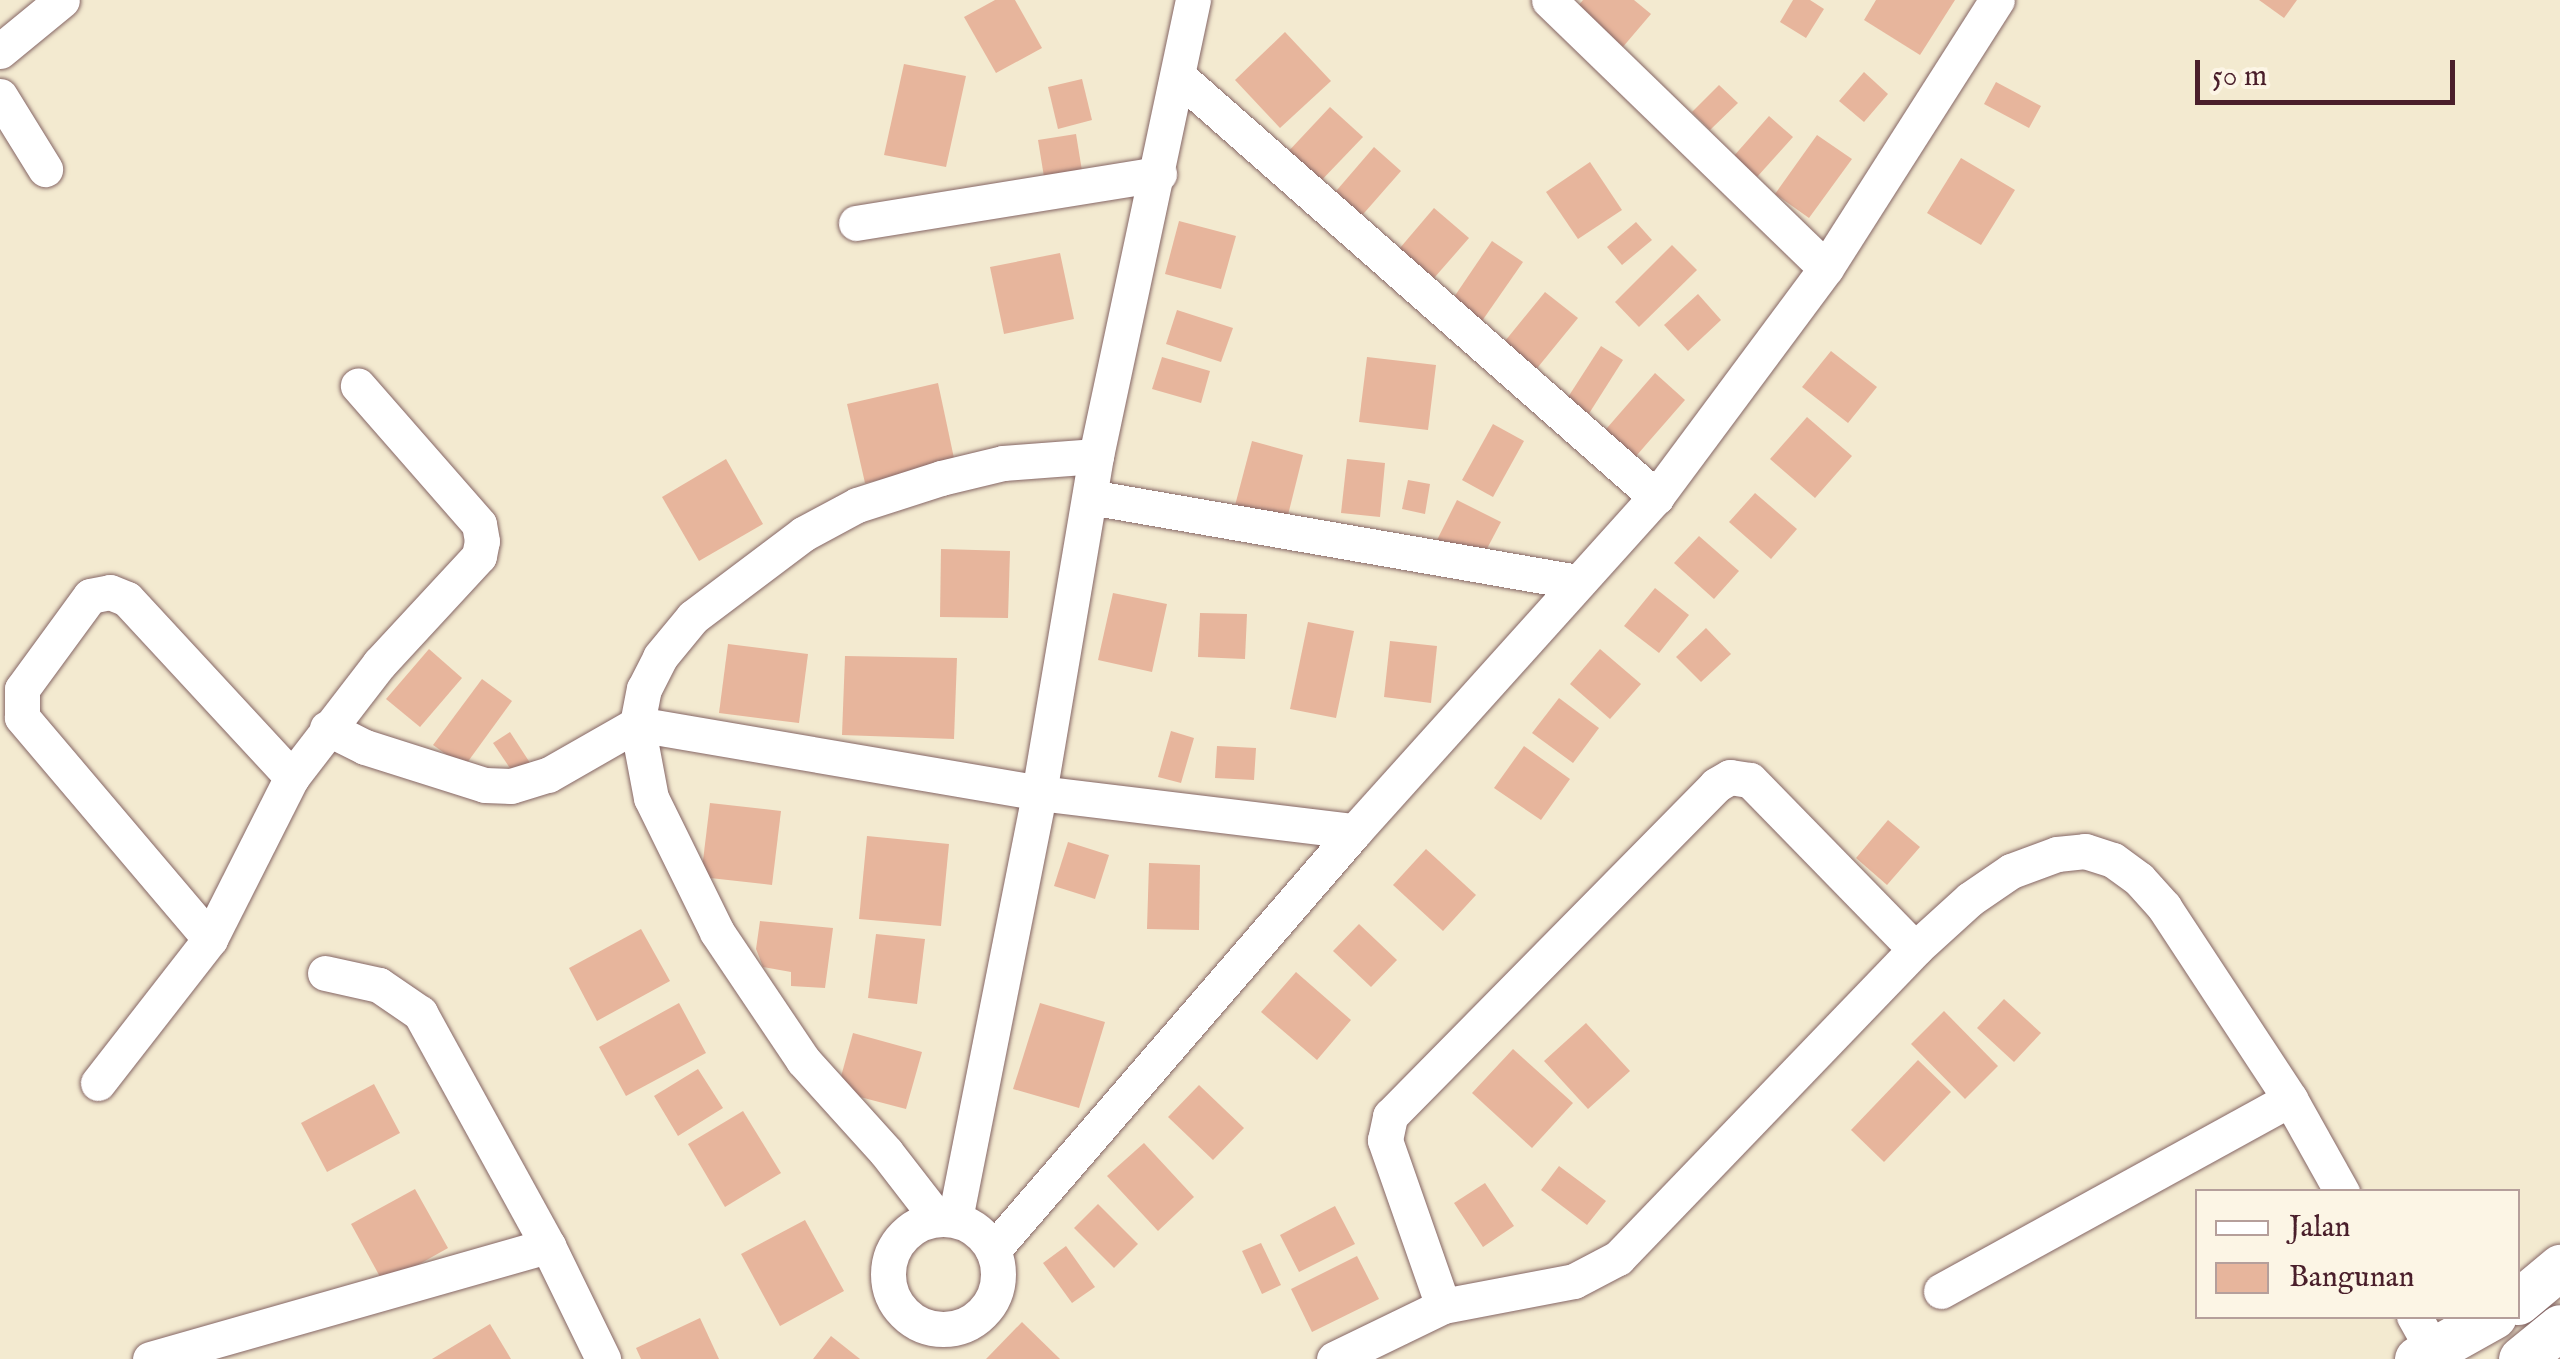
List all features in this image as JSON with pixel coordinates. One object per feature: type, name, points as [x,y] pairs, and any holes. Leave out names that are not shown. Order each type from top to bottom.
[{"type":"street","points":[[0,52],[62,0]]},
{"type":"street","points":[[946,1219],[1040,793],[1096,456],[1160,174],[1192,0]]},
{"type":"street","points":[[1549,0],[1826,268]]},
{"type":"street","points":[[993,1250],[1355,831],[1656,497],[1826,268],[1997,0]]},
{"type":"street","points":[[1178,77],[1656,497]]},
{"type":"street","points":[[0,96],[46,169]]},
{"type":"street","points":[[856,223],[1160,174]]},
{"type":"street","points":[[98,1083],[210,939],[292,777],[327,728],[379,664],[479,556],[479,524],[358,386]]},
{"type":"street","points":[[946,1219],[804,1060],[718,932],[650,798],[637,724],[644,689],[660,657],[693,617],[803,534],[857,506],[941,478],[1004,463],[1096,456]]},
{"type":"street","points":[[1090,497],[1577,582]]},
{"type":"street","points":[[210,939],[22,717],[22,689],[90,596],[110,592],[127,599],[292,777]]},
{"type":"street","points":[[327,728],[365,747],[470,781],[511,786],[548,775],[637,724],[1040,793],[1355,831]]},
{"type":"street","points":[[1443,1306],[1385,1140],[1390,1116],[1716,784],[1730,777],[1750,780],[1915,949]]},
{"type":"street","points":[[1334,1359],[1443,1306],[1574,1280],[1618,1258],[1915,949],[1970,899],[2011,871],[2057,854],[2085,851],[2112,860],[2164,907],[2290,1099],[2340,1189]]},
{"type":"street","points":[[326,973],[379,985],[420,1013],[548,1246],[603,1359]]},
{"type":"street","points":[[1941,1290],[2290,1099]]},
{"type":"street","points":[[946,1219],[970,1225],[993,1250],[998,1283],[981,1313],[950,1328],[931,1344],[892,1298],[888,1263],[906,1233],[946,1219]]},
{"type":"street","points":[[150,1359],[548,1246]]},
{"type":"street","points":[[2520,1300],[2560,1267]]},
{"type":"street","points":[[2426,1347],[2487,1319]]},
{"type":"street","points":[[2521,1359],[2560,1327]]},
{"type":"building","points":[[995,0],[1015,0],[1042,48],[996,73],[964,17]]},
{"type":"building","points":[[1583,0],[1634,0],[1651,14],[1616,55],[1569,17]]},
{"type":"building","points":[[1793,0],[1810,0],[1824,9],[1806,38],[1780,22]]},
{"type":"building","points":[[1876,0],[1955,0],[1920,55],[1864,20]]},
{"type":"building","points":[[2259,0],[2297,0],[2284,18]]},
{"type":"building","points":[[1285,32],[1331,81],[1280,128],[1235,80]]},
{"type":"building","points":[[904,64],[966,76],[946,167],[884,155]]},
{"type":"building","points":[[1864,72],[1888,94],[1864,122],[1839,101]]},
{"type":"building","points":[[1082,79],[1092,120],[1058,129],[1048,87]]},
{"type":"building","points":[[1996,82],[2041,106],[2029,128],[1984,104]]},
{"type":"building","points":[[1719,85],[1738,103],[1710,130],[1692,112]]},
{"type":"building","points":[[1330,107],[1363,137],[1317,185],[1285,155]]},
{"type":"building","points":[[1769,116],[1793,137],[1757,177],[1733,157]]},
{"type":"building","points":[[1076,134],[1083,177],[1045,183],[1038,140]]},
{"type":"building","points":[[1817,135],[1852,159],[1809,218],[1775,194]]},
{"type":"building","points":[[1374,147],[1401,171],[1358,220],[1331,197]]},
{"type":"building","points":[[1961,158],[2015,190],[1981,245],[1927,213]]},
{"type":"building","points":[[1590,162],[1622,210],[1578,239],[1546,192]]},
{"type":"building","points":[[1434,208],[1469,238],[1428,285],[1394,255]]},
{"type":"building","points":[[1179,221],[1236,236],[1221,289],[1165,274]]},
{"type":"building","points":[[1636,222],[1652,240],[1622,265],[1607,247]]},
{"type":"building","points":[[1492,241],[1523,262],[1482,321],[1452,300]]},
{"type":"building","points":[[1672,245],[1697,270],[1639,327],[1615,302]]},
{"type":"building","points":[[1060,253],[1074,319],[1004,334],[990,267]]},
{"type":"building","points":[[1545,292],[1578,318],[1534,372],[1501,346]]},
{"type":"building","points":[[1698,294],[1721,320],[1688,351],[1664,325]]},
{"type":"building","points":[[1177,310],[1233,328],[1221,362],[1166,344]]},
{"type":"building","points":[[1601,346],[1623,360],[1583,423],[1561,408]]},
{"type":"building","points":[[1831,351],[1877,387],[1848,423],[1802,387]]},
{"type":"building","points":[[1162,357],[1210,371],[1201,403],[1152,389]]},
{"type":"building","points":[[1367,357],[1436,365],[1428,430],[1359,422]]},
{"type":"building","points":[[1655,373],[1685,400],[1630,463],[1600,436]]},
{"type":"building","points":[[938,383],[955,463],[865,483],[847,404]]},
{"type":"building","points":[[1807,417],[1852,456],[1815,498],[1770,459]]},
{"type":"building","points":[[1493,424],[1524,441],[1493,497],[1462,480]]},
{"type":"building","points":[[1252,441],[1303,455],[1285,527],[1233,513]]},
{"type":"building","points":[[726,459],[763,524],[699,561],[662,497]]},
{"type":"building","points":[[1347,459],[1385,463],[1380,517],[1341,513]]},
{"type":"building","points":[[1408,480],[1430,484],[1425,514],[1402,509]]},
{"type":"building","points":[[1755,493],[1797,529],[1771,559],[1729,522]]},
{"type":"building","points":[[1457,500],[1501,522],[1480,562],[1437,540]]},
{"type":"building","points":[[1699,536],[1739,571],[1714,599],[1674,563]]},
{"type":"building","points":[[941,549],[1010,551],[1008,618],[940,617]]},
{"type":"building","points":[[1655,588],[1689,615],[1659,653],[1624,626]]},
{"type":"building","points":[[1113,593],[1167,604],[1152,672],[1098,660]]},
{"type":"building","points":[[1200,613],[1247,614],[1245,659],[1198,657]]},
{"type":"building","points":[[1308,622],[1354,631],[1336,718],[1290,709]]},
{"type":"building","points":[[1706,628],[1731,654],[1701,682],[1676,657]]},
{"type":"building","points":[[1390,641],[1437,646],[1431,703],[1384,697]]},
{"type":"building","points":[[728,644],[808,654],[799,723],[719,713]]},
{"type":"building","points":[[429,649],[462,678],[420,727],[386,699]]},
{"type":"building","points":[[1600,649],[1641,684],[1610,719],[1570,684]]},
{"type":"building","points":[[845,656],[957,658],[954,739],[842,735]]},
{"type":"building","points":[[482,679],[512,701],[464,767],[433,745]]},
{"type":"building","points":[[1559,698],[1599,728],[1573,763],[1532,733]]},
{"type":"building","points":[[1171,731],[1194,738],[1181,783],[1158,777]]},
{"type":"building","points":[[510,732],[534,769],[518,780],[493,743]]},
{"type":"building","points":[[1217,746],[1256,748],[1254,780],[1215,778]]},
{"type":"building","points":[[1524,746],[1570,779],[1541,820],[1494,788]]},
{"type":"building","points":[[710,803],[781,811],[772,885],[701,877]]},
{"type":"building","points":[[1888,820],[1920,847],[1887,885],[1856,858]]},
{"type":"building","points":[[867,836],[949,844],[941,926],[859,919]]},
{"type":"building","points":[[1068,842],[1109,855],[1095,899],[1054,886]]},
{"type":"building","points":[[1426,849],[1476,895],[1443,931],[1393,885]]},
{"type":"building","points":[[1149,863],[1200,865],[1199,930],[1147,929]]},
{"type":"building","points":[[760,921],[833,928],[825,988],[791,986],[791,972],[763,967],[756,949]]},
{"type":"building","points":[[1359,924],[1397,960],[1371,987],[1333,951]]},
{"type":"building","points":[[641,929],[670,981],[597,1021],[569,968]]},
{"type":"building","points":[[876,934],[925,939],[917,1004],[868,998]]},
{"type":"building","points":[[1296,972],[1351,1020],[1317,1060],[1261,1012]]},
{"type":"building","points":[[2004,999],[2041,1033],[2014,1062],[1977,1028]]},
{"type":"building","points":[[679,1003],[706,1053],[626,1096],[599,1047]]},
{"type":"building","points":[[1040,1003],[1105,1022],[1079,1108],[1013,1089]]},
{"type":"building","points":[[1944,1011],[1998,1066],[1965,1099],[1911,1044]]},
{"type":"building","points":[[1586,1023],[1630,1071],[1588,1109],[1544,1061]]},
{"type":"building","points":[[853,1033],[922,1052],[906,1109],[837,1091]]},
{"type":"building","points":[[1513,1049],[1573,1103],[1532,1148],[1472,1093]]},
{"type":"building","points":[[1918,1060],[1951,1092],[1884,1162],[1851,1130]]},
{"type":"building","points":[[698,1069],[723,1108],[678,1136],[654,1096]]},
{"type":"building","points":[[374,1084],[400,1133],[327,1172],[301,1123]]},
{"type":"building","points":[[1199,1085],[1244,1128],[1213,1160],[1168,1117]]},
{"type":"building","points":[[743,1111],[781,1173],[725,1207],[688,1144]]},
{"type":"building","points":[[1144,1143],[1194,1197],[1158,1231],[1107,1176]]},
{"type":"building","points":[[1559,1166],[1606,1201],[1587,1225],[1541,1190]]},
{"type":"building","points":[[1485,1183],[1514,1226],[1483,1247],[1454,1203]]},
{"type":"building","points":[[415,1189],[448,1248],[384,1284],[351,1224]]},
{"type":"building","points":[[1098,1204],[1138,1244],[1114,1268],[1074,1228]]},
{"type":"building","points":[[1335,1206],[1355,1244],[1299,1272],[1280,1235]]},
{"type":"building","points":[[805,1220],[844,1291],[780,1326],[741,1254]]},
{"type":"building","points":[[1261,1243],[1281,1285],[1262,1294],[1242,1251]]},
{"type":"building","points":[[1066,1246],[1095,1287],[1072,1303],[1043,1263]]},
{"type":"building","points":[[1357,1256],[1379,1299],[1312,1332],[1291,1289]]},
{"type":"building","points":[[700,1318],[719,1359],[641,1359],[636,1348]]},
{"type":"building","points":[[1022,1322],[1060,1359],[986,1359]]},
{"type":"building","points":[[490,1324],[511,1359],[432,1359]]},
{"type":"building","points":[[831,1336],[860,1359],[813,1359]]}]
